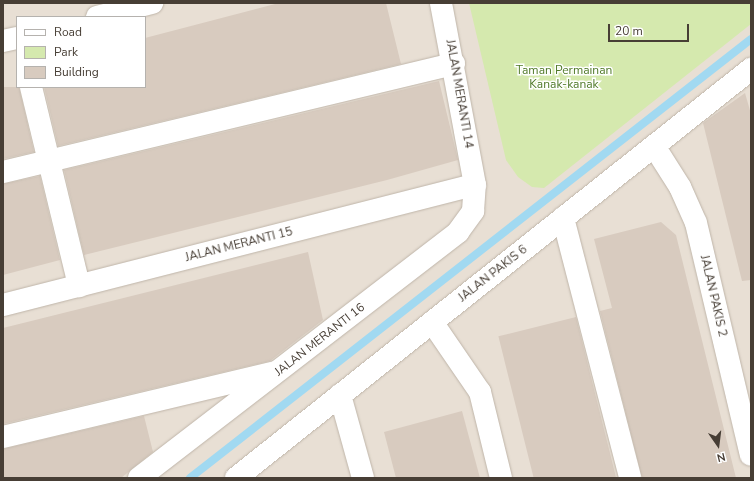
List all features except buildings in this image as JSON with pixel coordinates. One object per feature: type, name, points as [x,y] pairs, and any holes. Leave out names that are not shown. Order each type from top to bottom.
[{"type":"street","name":"JALAN MERANTI 14","points":[[441,3],[454,64],[475,184]]},
{"type":"street","points":[[100,16],[141,4]]},
{"type":"street","points":[[3,41],[16,38]]},
{"type":"street","points":[[3,172],[454,64]]},
{"type":"street","name":"JALAN PAKIS 6","points":[[236,478],[751,69]]},
{"type":"street","points":[[31,88],[79,286]]},
{"type":"street","name":"JALAN PAKIS 2","points":[[654,146],[680,187],[696,223],[751,455]]},
{"type":"street","name":"JALAN MERANTI 15","points":[[3,305],[475,184]]},
{"type":"street","name":"JALAN MERANTI 16","points":[[139,478],[279,372],[458,232],[473,211],[475,184]]},
{"type":"street","points":[[563,218],[630,478]]},
{"type":"street","points":[[432,322],[480,392],[501,478]]},
{"type":"street","points":[[3,437],[279,372]]},
{"type":"street","points":[[340,395],[363,478]]},
{"type":"shaded area","points":[[3,3],[751,3],[751,478],[3,478]]},
{"type":"green space","name":"Taman Permainan Kanak-kanak","points":[[469,3],[751,3],[751,24],[544,188],[532,187],[518,177],[506,160]]},
{"type":"waterway","points":[[190,478],[751,39]]}]
